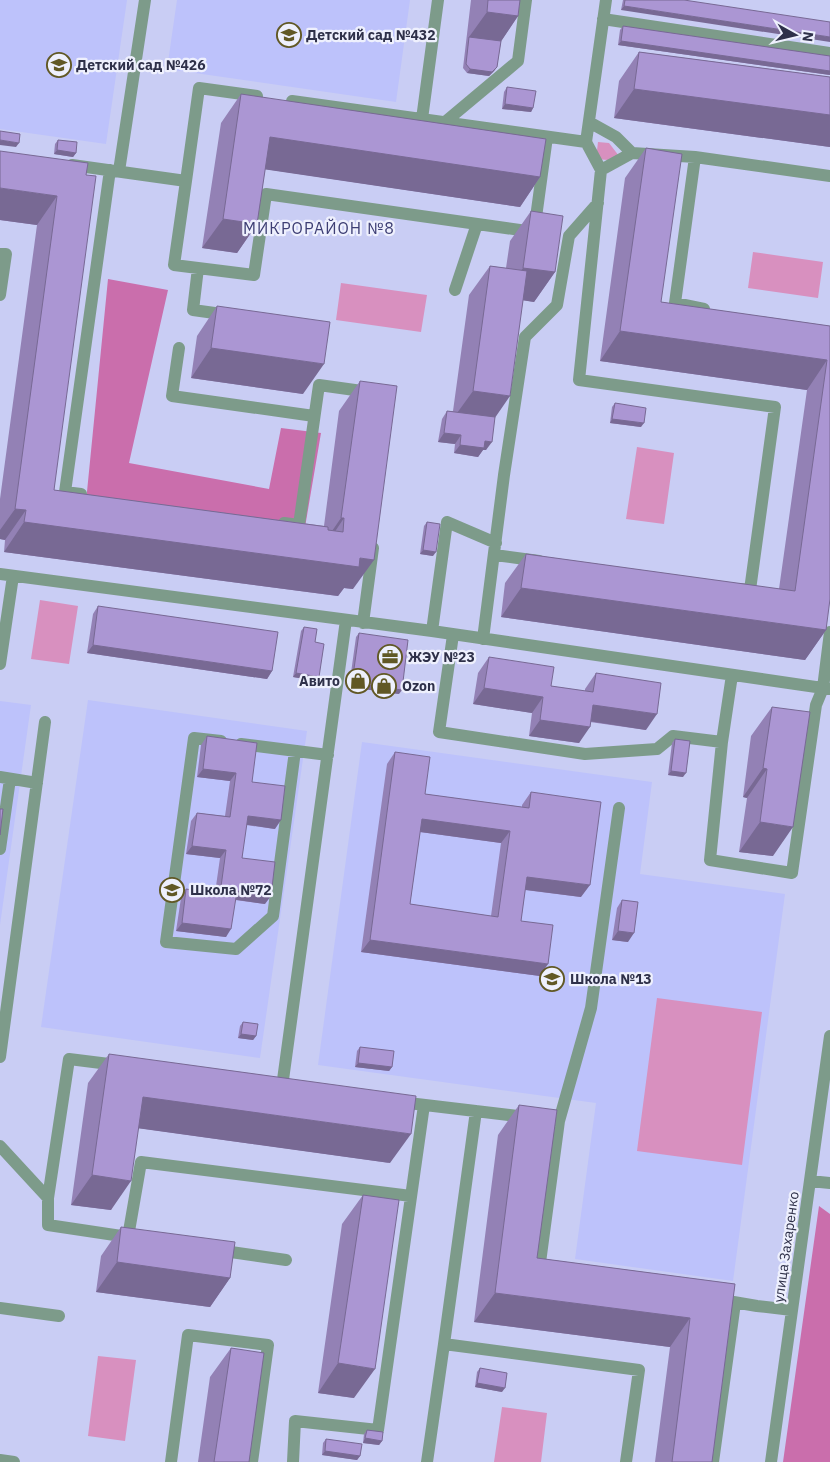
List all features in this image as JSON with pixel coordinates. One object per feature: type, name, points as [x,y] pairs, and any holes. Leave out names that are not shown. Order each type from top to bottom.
[{"type":"street","points":[[94,496],[65,492],[115,171],[145,0]]},
{"type":"street","points":[[422,119],[438,0]]},
{"type":"street","points":[[445,122],[518,61],[526,0]]},
{"type":"street","points":[[606,0],[586,142],[601,170],[579,380],[775,407],[750,590],[731,588]]},
{"type":"street","points":[[603,19],[830,53]]},
{"type":"street","points":[[547,137],[534,232],[266,194],[254,275],[174,265],[199,88],[586,142]]},
{"type":"street","points":[[589,122],[616,136],[632,153]]},
{"type":"street","points":[[601,170],[632,153],[696,158],[830,176]]},
{"type":"street","points":[[696,158],[675,304],[714,311]]},
{"type":"street","points":[[55,163],[186,181]]},
{"type":"street","points":[[484,639],[504,474],[525,337],[557,305],[569,236],[598,203]]},
{"type":"street","points":[[455,290],[476,224]]},
{"type":"street","points":[[0,254],[6,254],[0,294]]},
{"type":"street","points":[[198,268],[193,310],[242,317]]},
{"type":"street","points":[[179,348],[172,396],[314,416]]},
{"type":"street","points":[[270,521],[299,525],[319,385],[385,394]]},
{"type":"street","points":[[432,631],[447,522],[496,549],[554,563]]},
{"type":"street","points":[[363,623],[375,534]]},
{"type":"street","points":[[0,664],[6,575],[432,631],[826,688]]},
{"type":"street","points":[[282,1087],[346,620]]},
{"type":"street","points":[[732,675],[722,742],[710,860],[792,872],[816,705],[826,688],[830,632]]},
{"type":"street","points":[[453,635],[439,732],[585,754],[657,749],[673,736],[722,742]]},
{"type":"street","points":[[0,1057],[45,722]]},
{"type":"street","points":[[294,751],[273,916],[236,949],[166,942],[194,738],[328,755]]},
{"type":"street","points":[[0,849],[5,778],[37,783]]},
{"type":"street","points":[[558,1273],[539,1270],[559,1121],[591,1008],[619,808]]},
{"type":"street","name":"улица Захаренко","points":[[771,1462],[830,1036]]},
{"type":"street","points":[[127,1066],[69,1059],[48,1198],[48,1225],[133,1238],[141,1162],[411,1196]]},
{"type":"street","points":[[386,1100],[559,1121]]},
{"type":"street","points":[[292,1462],[295,1421],[378,1430],[424,1105]]},
{"type":"street","points":[[427,1462],[476,1110]]},
{"type":"street","points":[[0,1146],[48,1198]]},
{"type":"street","points":[[810,1181],[830,1183]]},
{"type":"street","points":[[207,1248],[286,1260]]},
{"type":"street","points":[[706,1298],[792,1310]]},
{"type":"street","points":[[713,1462],[735,1303]]},
{"type":"street","points":[[0,1308],[59,1316]]},
{"type":"street","points":[[171,1462],[188,1335],[268,1345],[252,1462]]},
{"type":"street","points":[[444,1344],[638,1370],[626,1462]]},
{"type":"street","points":[[0,1460],[14,1462]]},
{"type":"shaded area","name":"Детский сад №426","points":[[0,0],[127,0],[106,144],[0,129]]},
{"type":"shaded area","name":"Детский сад №432","points":[[177,0],[410,0],[396,102],[167,69]]},
{"type":"shaded area","points":[[598,142],[609,143],[619,156],[608,160],[596,159]]},
{"type":"shaded area","points":[[753,252],[823,262],[818,298],[748,288]]},
{"type":"shaded area","points":[[108,279],[168,290],[129,463],[269,489],[281,428],[321,433],[303,539],[85,512]]},
{"type":"shaded area","points":[[341,283],[427,295],[421,332],[336,320]]},
{"type":"shaded area","points":[[637,447],[674,453],[664,524],[626,519]]},
{"type":"shaded area","points":[[40,600],[78,606],[69,664],[31,659]]},
{"type":"shaded area","name":"Школа №72","points":[[88,700],[307,731],[260,1058],[41,1027]]},
{"type":"shaded area","points":[[0,701],[31,705],[0,925]]},
{"type":"shaded area","name":"Школа №13","points":[[362,742],[652,782],[640,874],[785,894],[733,1281],[575,1259],[596,1103],[318,1065]]},
{"type":"shaded area","points":[[657,998],[762,1012],[742,1165],[637,1151]]},
{"type":"shaded area","points":[[819,1206],[830,1214],[830,1462],[783,1462]]},
{"type":"shaded area","points":[[98,1356],[136,1360],[125,1441],[88,1436]]},
{"type":"shaded area","points":[[502,1407],[547,1413],[541,1462],[494,1462]]},
{"type":"building","points":[[488,0],[520,0],[518,16],[487,12]]},
{"type":"building","points":[[625,0],[684,0],[830,22],[830,37],[624,6]]},
{"type":"building","points":[[623,26],[830,56],[830,71],[621,41]]},
{"type":"building","points":[[469,37],[501,41],[497,67],[492,72],[470,69],[466,64]]},
{"type":"building","points":[[639,52],[830,77],[830,115],[634,89]]},
{"type":"building","points":[[507,87],[536,91],[533,108],[505,104]]},
{"type":"building","points":[[241,94],[546,139],[540,177],[270,137],[257,224],[223,219]]},
{"type":"building","points":[[0,131],[20,134],[19,143],[0,140]]},
{"type":"building","points":[[58,140],[77,142],[76,153],[57,150]]},
{"type":"building","points":[[646,148],[682,154],[661,302],[830,326],[830,599],[826,630],[521,588],[526,554],[795,591],[827,360],[620,331]]},
{"type":"building","points":[[0,151],[88,163],[86,175],[96,176],[54,490],[328,527],[328,530],[343,532],[344,518],[341,518],[360,381],[397,386],[374,560],[360,558],[359,567],[24,522],[26,510],[15,509],[57,196],[0,188]]},
{"type":"building","points":[[531,211],[563,216],[555,272],[523,268]]},
{"type":"building","points":[[490,266],[527,271],[510,396],[473,391]]},
{"type":"building","points":[[217,306],[330,322],[324,364],[211,348]]},
{"type":"building","points":[[615,403],[646,408],[644,423],[612,419]]},
{"type":"building","points":[[447,411],[495,417],[492,442],[485,441],[484,448],[460,445],[461,435],[444,433]]},
{"type":"building","points":[[427,522],[440,524],[436,552],[423,550]]},
{"type":"building","points":[[98,606],[278,632],[272,671],[93,645]]},
{"type":"building","points":[[304,627],[317,629],[315,642],[324,644],[319,677],[296,673]]},
{"type":"building","points":[[359,633],[408,640],[402,690],[352,683]]},
{"type":"building","points":[[489,657],[554,667],[551,686],[593,692],[596,673],[661,683],[657,714],[593,705],[590,727],[540,720],[543,697],[484,688]]},
{"type":"building","points":[[772,707],[810,712],[793,827],[760,822],[767,769],[763,768]]},
{"type":"building","points":[[207,736],[257,743],[252,782],[285,786],[281,820],[248,816],[242,858],[275,862],[271,896],[237,891],[231,929],[182,923],[186,889],[220,894],[226,850],[192,846],[197,813],[230,817],[236,773],[203,769]]},
{"type":"building","points":[[675,739],[690,741],[686,773],[671,771]]},
{"type":"building","points":[[395,752],[430,757],[425,794],[529,808],[531,792],[601,802],[590,885],[527,877],[521,921],[553,925],[548,964],[370,940]],"holes":[[[422,819],[510,831],[498,917],[410,904]]]},
{"type":"building","points":[[0,809],[3,809],[0,835]]},
{"type":"building","points":[[622,900],[638,902],[634,933],[618,931]]},
{"type":"building","points":[[243,1022],[258,1024],[256,1036],[241,1034]]},
{"type":"building","points":[[360,1047],[394,1051],[392,1067],[358,1063]]},
{"type":"building","points":[[109,1054],[416,1096],[411,1134],[143,1097],[131,1181],[92,1175]]},
{"type":"building","points":[[519,1105],[557,1110],[537,1258],[735,1284],[712,1462],[672,1462],[690,1318],[495,1293]]},
{"type":"building","points":[[363,1195],[399,1200],[375,1369],[338,1363]]},
{"type":"building","points":[[121,1227],[235,1242],[230,1278],[117,1262]]},
{"type":"building","points":[[231,1348],[264,1353],[249,1462],[214,1462]]},
{"type":"building","points":[[480,1368],[507,1373],[505,1388],[477,1383]]},
{"type":"building","points":[[367,1430],[383,1432],[382,1441],[365,1438]]},
{"type":"building","points":[[326,1439],[362,1444],[360,1456],[325,1451]]},
{"type":"place","name":"Детский сад №432","points":[[289,35]]},
{"type":"place","name":"Детский сад №426","points":[[59,65]]},
{"type":"place","name":"ЖЭУ №23","points":[[390,657]]},
{"type":"place","name":"Авито","points":[[358,681]]},
{"type":"place","name":"Ozon","points":[[384,686]]},
{"type":"place","name":"Школа №72","points":[[172,890]]},
{"type":"place","name":"Школа №13","points":[[552,979]]},
{"type":"district","name":"МИКРОРАЙОН №8","points":[[319,228]]}]
